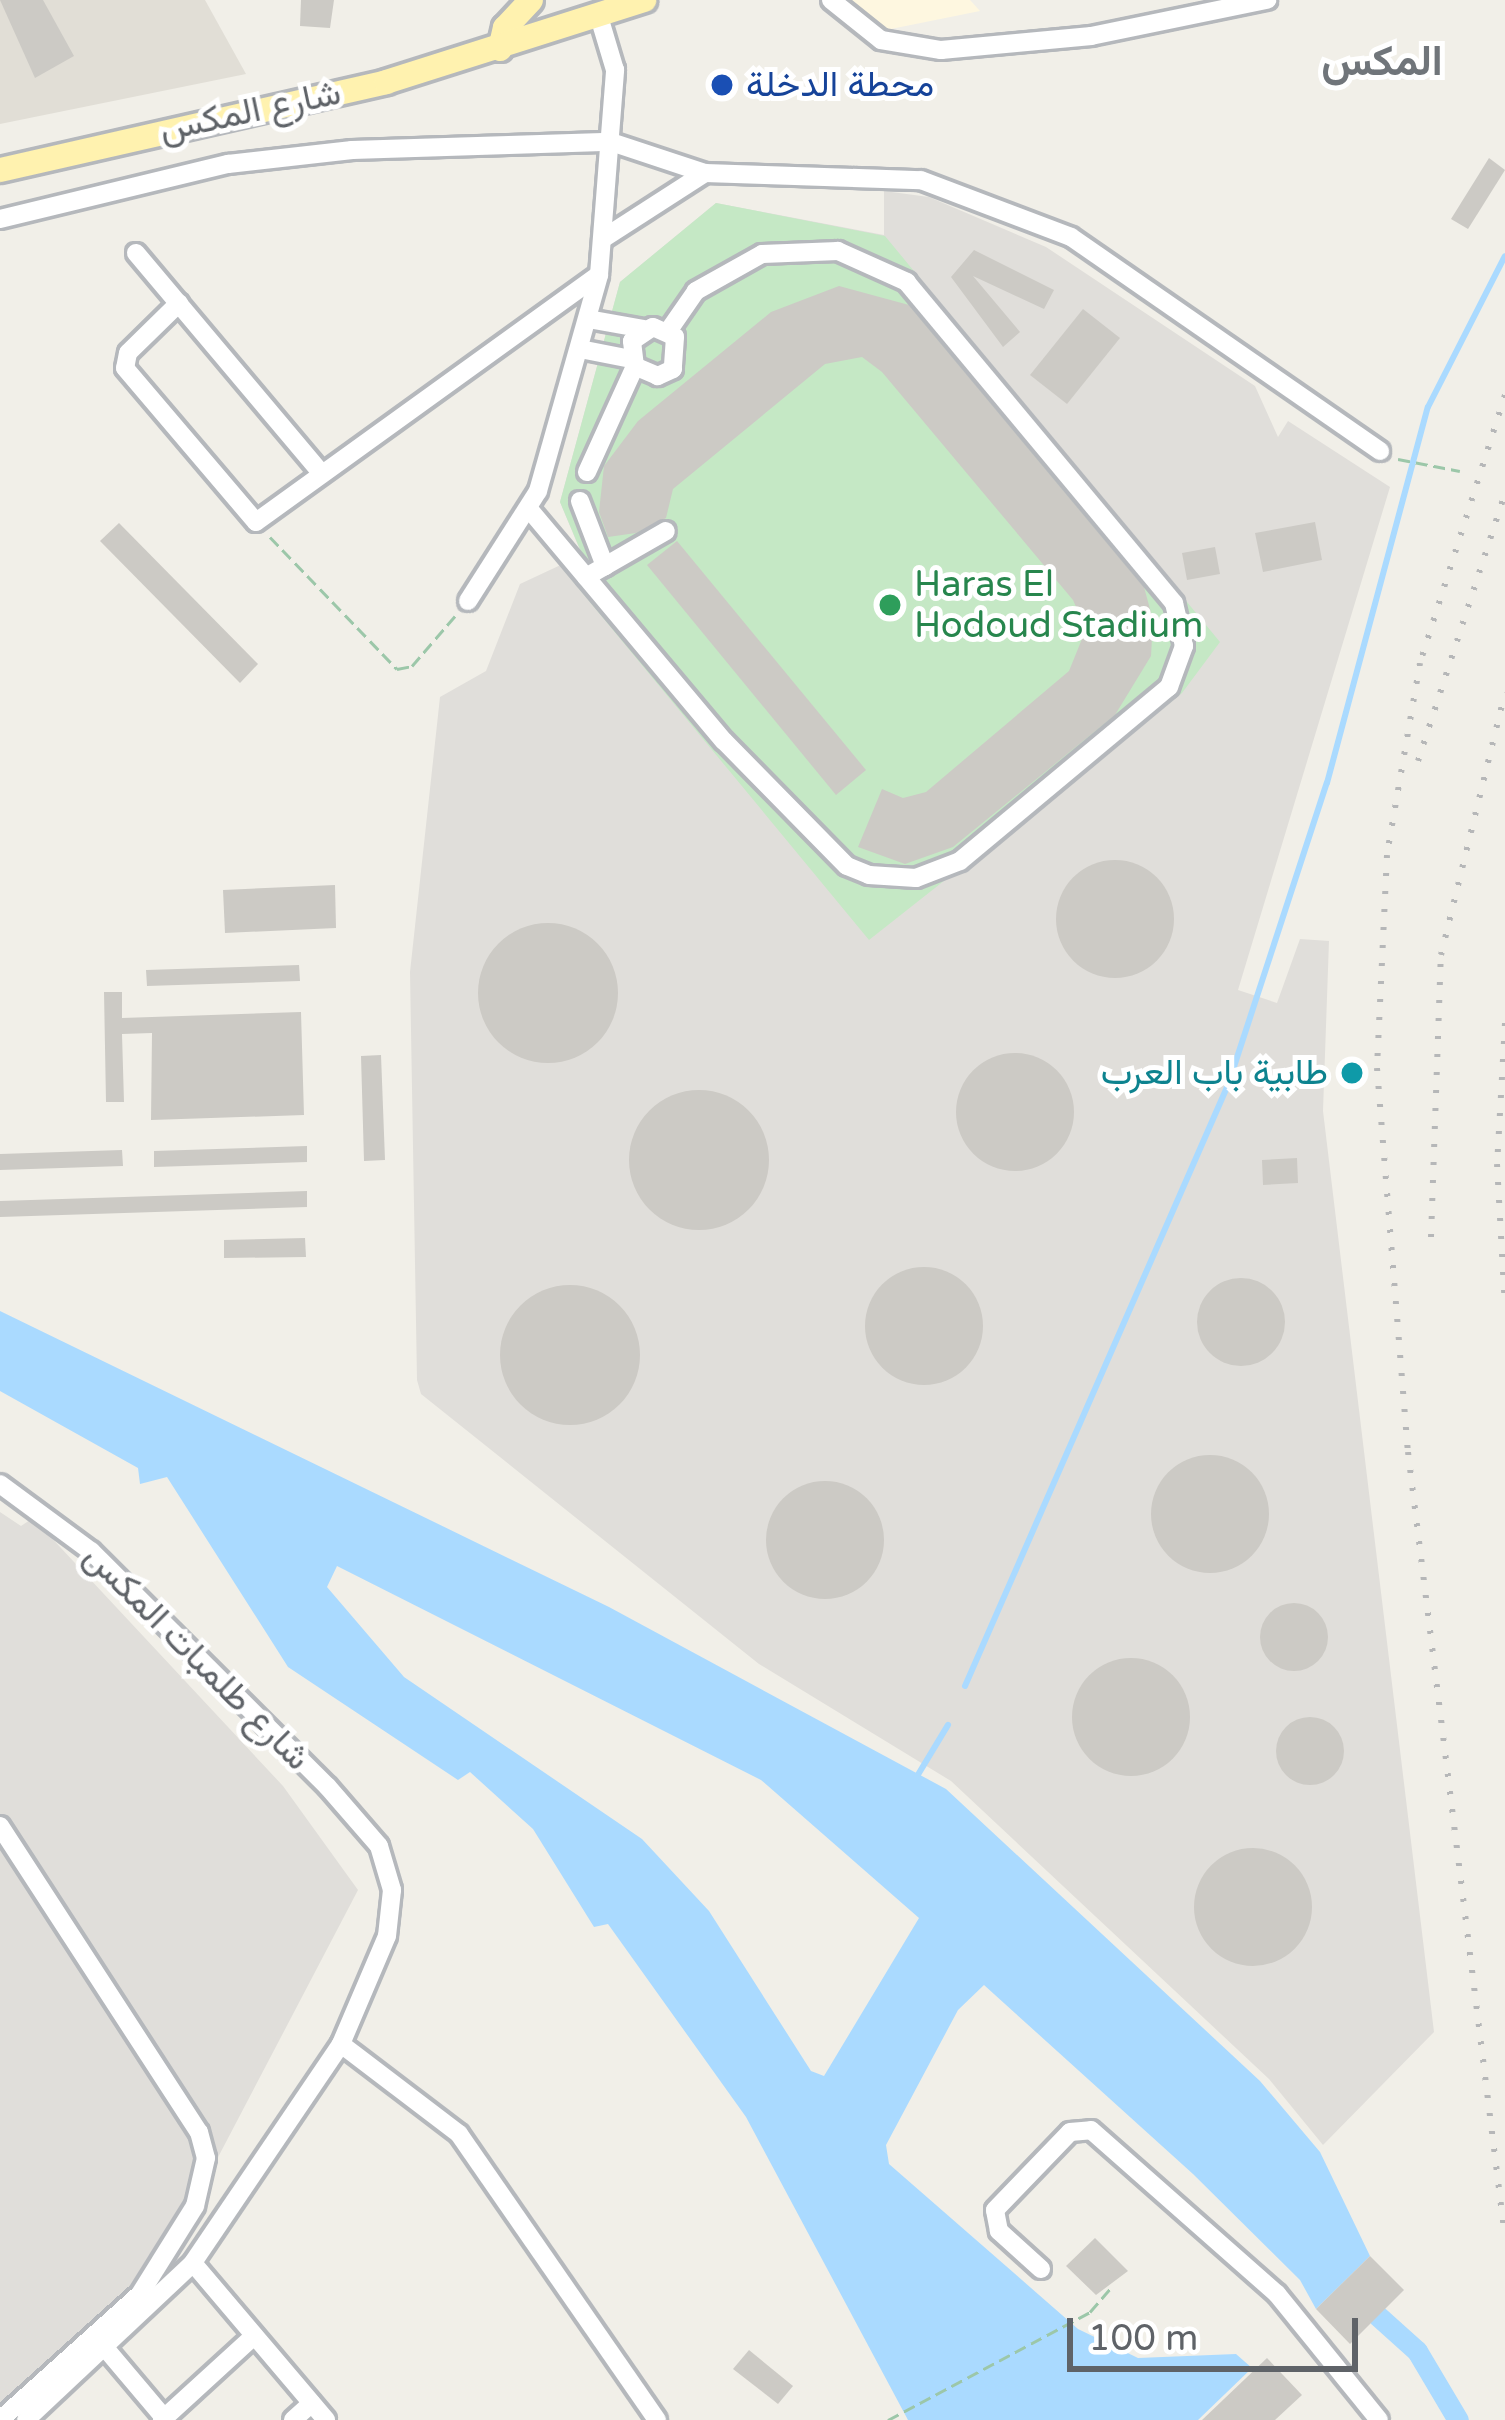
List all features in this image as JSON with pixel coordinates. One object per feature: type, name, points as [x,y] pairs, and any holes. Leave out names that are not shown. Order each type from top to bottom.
[{"type":"main road","points":[[500,49],[531,0]]},
{"type":"main road","name":"شارع المكس","points":[[0,170],[500,49],[600,20],[644,0]]},
{"type":"street","points":[[831,0],[880,40],[941,50],[1091,36],[1267,0]]},
{"type":"street","points":[[468,601],[529,509],[580,349],[598,275],[615,70],[600,20]]},
{"type":"street","points":[[0,218],[228,164],[611,142],[705,173],[921,180],[1000,203],[1105,258],[1380,451]]},
{"type":"street","points":[[604,238],[705,173]]},
{"type":"street","points":[[529,509],[724,741],[847,866],[892,879],[960,860],[1154,704],[1179,668],[1174,603],[908,282],[838,251],[762,254],[696,291],[669,331]]},
{"type":"street","points":[[136,253],[319,469]]},
{"type":"street","points":[[179,303],[128,353],[125,368],[256,522],[319,469],[598,275]]},
{"type":"street","points":[[588,319],[669,331]]},
{"type":"street","points":[[587,472],[644,329]]},
{"type":"street","points":[[580,349],[633,362],[658,376],[674,369],[680,353],[669,331]]},
{"type":"street","points":[[580,501],[605,566]]},
{"type":"street","points":[[586,577],[667,531]]},
{"type":"street","name":"شارع طلمبات المكس","points":[[0,1484],[91,1551],[379,1846],[392,1913],[341,2044]]},
{"type":"street","points":[[0,1826],[200,2132],[206,2158],[195,2206],[140,2294],[0,2420]]},
{"type":"street","points":[[26,2420],[193,2263],[341,2044],[459,2134],[657,2420]]},
{"type":"street","points":[[1041,2269],[999,2231],[995,2210],[1070,2132],[1091,2129],[1277,2294],[1379,2420]]},
{"type":"street","points":[[193,2263],[326,2420]]},
{"type":"street","points":[[106,2349],[164,2419],[254,2336]]},
{"type":"street","points":[[293,2420],[312,2403]]},
{"type":"path","points":[[1401,460],[1460,471]]},
{"type":"path","points":[[256,522],[397,669],[412,666],[468,601]]},
{"type":"path","points":[[888,2420],[1076,2320],[1111,2288]]},
{"type":"shaded area","points":[[0,0],[205,0],[246,74],[0,124]]},
{"type":"shaded area","points":[[843,0],[970,0],[980,11],[876,32]]},
{"type":"shaded area","points":[[884,191],[929,197],[1046,247],[1255,386],[1278,437],[1288,421],[1390,487],[1238,990],[1277,1003],[1300,939],[1329,941],[1323,1111],[1434,2032],[1323,2145],[1269,2079],[951,1781],[759,1664],[421,1394],[417,1380],[410,972],[440,697],[486,671],[520,584],[582,555],[560,502],[620,282],[716,203],[884,235]]},
{"type":"shaded area","points":[[0,1512],[21,1526],[33,1518],[283,1786],[358,1890],[160,2268],[0,2420]]},
{"type":"green space","name":"Haras El Hodoud Stadium","points":[[716,203],[885,236],[1220,642],[1182,693],[869,940],[561,567],[582,554],[560,502],[620,282]]},
{"type":"water","points":[[0,1311],[609,1607],[946,1789],[1260,2081],[1320,2152],[1370,2256],[1316,2309],[1300,2280],[1193,2174],[984,1985],[958,2010],[886,2145],[889,2164],[1078,2329],[1138,2358],[1236,2354],[1252,2368],[1198,2420],[908,2420],[746,2117],[608,1924],[594,1927],[533,1829],[470,1772],[458,1780],[288,1667],[167,1477],[140,1484],[138,1468],[0,1391]],"holes":[[[337,1566],[761,1780],[919,1918],[824,2076],[811,2071],[709,1911],[642,1839],[404,1677],[327,1587]]]},
{"type":"building","points":[[0,0],[43,0],[74,56],[35,78]]},
{"type":"building","points":[[301,0],[334,0],[330,28],[300,26]]},
{"type":"building","points":[[1489,158],[1505,170],[1468,229],[1451,219]]},
{"type":"building","points":[[974,250],[1054,290],[1044,309],[973,276],[1020,332],[1003,347],[951,277]]},
{"type":"building","points":[[839,286],[909,305],[1144,587],[1153,620],[1151,656],[1115,715],[953,847],[905,864],[858,847],[882,789],[903,798],[926,792],[1069,671],[1086,629],[1073,600],[882,372],[862,357],[825,364],[673,489],[666,518],[636,533],[608,537],[599,512],[604,466],[638,421],[771,312]]},
{"type":"building","points":[[1083,309],[1120,338],[1067,404],[1030,375]]},
{"type":"building","points":[[1315,522],[1322,560],[1263,572],[1255,533]]},
{"type":"building","points":[[119,523],[258,664],[240,683],[100,541]]},
{"type":"building","points":[[677,541],[866,770],[836,795],[647,565]]},
{"type":"building","points":[[1215,547],[1220,574],[1187,580],[1182,553]]},
{"type":"building","points":[[1115,860],[1148,870],[1164,886],[1174,919],[1164,952],[1148,968],[1115,978],[1082,968],[1066,952],[1056,919],[1066,886],[1082,870]]},
{"type":"building","points":[[335,885],[336,928],[225,933],[223,890]]},
{"type":"building","points":[[548,923],[575,928],[598,943],[613,966],[618,993],[613,1020],[598,1043],[575,1058],[548,1063],[521,1058],[498,1043],[483,1020],[478,993],[483,966],[498,943],[521,928]]},
{"type":"building","points":[[299,965],[300,981],[147,986],[146,970]]},
{"type":"building","points":[[104,992],[122,992],[122,1018],[301,1012],[304,1115],[151,1120],[152,1033],[122,1034],[124,1102],[106,1102]]},
{"type":"building","points":[[1015,1053],[1048,1063],[1064,1079],[1074,1112],[1064,1145],[1048,1161],[1015,1171],[982,1161],[966,1145],[956,1112],[966,1079],[982,1063]]},
{"type":"building","points":[[381,1055],[385,1160],[364,1161],[361,1056]]},
{"type":"building","points":[[699,1090],[726,1095],[749,1110],[764,1133],[769,1160],[764,1187],[749,1210],[726,1225],[699,1230],[672,1225],[649,1210],[634,1187],[629,1160],[634,1133],[649,1110],[672,1095]]},
{"type":"building","points":[[307,1146],[307,1162],[154,1167],[154,1151]]},
{"type":"building","points":[[122,1150],[123,1166],[0,1170],[0,1154]]},
{"type":"building","points":[[1297,1158],[1298,1183],[1263,1185],[1262,1160]]},
{"type":"building","points":[[307,1191],[307,1207],[0,1217],[0,1201]]},
{"type":"building","points":[[305,1238],[306,1257],[224,1258],[224,1240]]},
{"type":"building","points":[[924,1267],[957,1277],[973,1293],[983,1326],[973,1359],[957,1375],[924,1385],[891,1375],[875,1359],[865,1326],[875,1293],[891,1277]]},
{"type":"building","points":[[1241,1278],[1272,1291],[1285,1322],[1272,1353],[1241,1366],[1210,1353],[1197,1322],[1210,1291]]},
{"type":"building","points":[[570,1285],[597,1290],[620,1305],[635,1328],[640,1355],[635,1382],[620,1405],[597,1420],[570,1425],[543,1420],[520,1405],[505,1382],[500,1355],[505,1328],[520,1305],[543,1290]]},
{"type":"building","points":[[1210,1455],[1243,1465],[1259,1481],[1269,1514],[1259,1547],[1243,1563],[1210,1573],[1177,1563],[1161,1547],[1151,1514],[1161,1481],[1177,1465]]},
{"type":"building","points":[[825,1481],[858,1491],[874,1507],[884,1540],[874,1573],[858,1589],[825,1599],[792,1589],[776,1573],[766,1540],[776,1507],[792,1491]]},
{"type":"building","points":[[1294,1603],[1318,1613],[1328,1637],[1318,1661],[1294,1671],[1270,1661],[1260,1637],[1270,1613]]},
{"type":"building","points":[[1131,1658],[1164,1668],[1180,1684],[1190,1717],[1180,1750],[1164,1766],[1131,1776],[1098,1766],[1082,1750],[1072,1717],[1082,1684],[1098,1668]]},
{"type":"building","points":[[1310,1717],[1334,1727],[1344,1751],[1334,1775],[1310,1785],[1286,1775],[1276,1751],[1286,1727]]},
{"type":"building","points":[[1253,1848],[1286,1858],[1302,1874],[1312,1907],[1302,1940],[1286,1956],[1253,1966],[1220,1956],[1204,1940],[1194,1907],[1204,1874],[1220,1858]]},
{"type":"building","points":[[1095,2238],[1128,2271],[1096,2295],[1066,2266]]},
{"type":"building","points":[[1370,2256],[1404,2290],[1350,2344],[1316,2309]]},
{"type":"building","points":[[749,2350],[793,2386],[778,2404],[733,2369]]},
{"type":"building","points":[[1267,2358],[1302,2395],[1275,2420],[1202,2420]]},
{"type":"waterway","points":[[965,1686],[1228,1085],[1327,783],[1428,407],[1505,256]]},
{"type":"waterway","points":[[916,1778],[948,1725]]},
{"type":"waterway","points":[[1378,2316],[1417,2351],[1458,2420]]},
{"type":"railway","points":[[1505,395],[1420,663],[1387,855],[1377,1068],[1408,1452],[1505,2237]]},
{"type":"railway","points":[[1418,761],[1505,493]]},
{"type":"railway","points":[[1431,1237],[1441,955],[1505,693]]},
{"type":"railway","points":[[1505,1023],[1497,1164],[1505,1306]]},
{"type":"place","name":"محطة الدخلة","points":[[722,85]]},
{"type":"place","name":"Haras El Hodoud Stadium","points":[[890,605]]},
{"type":"place","name":"طابية باب العرب","points":[[1352,1073]]},
{"type":"district","name":"المكس","points":[[1382,62]]}]
